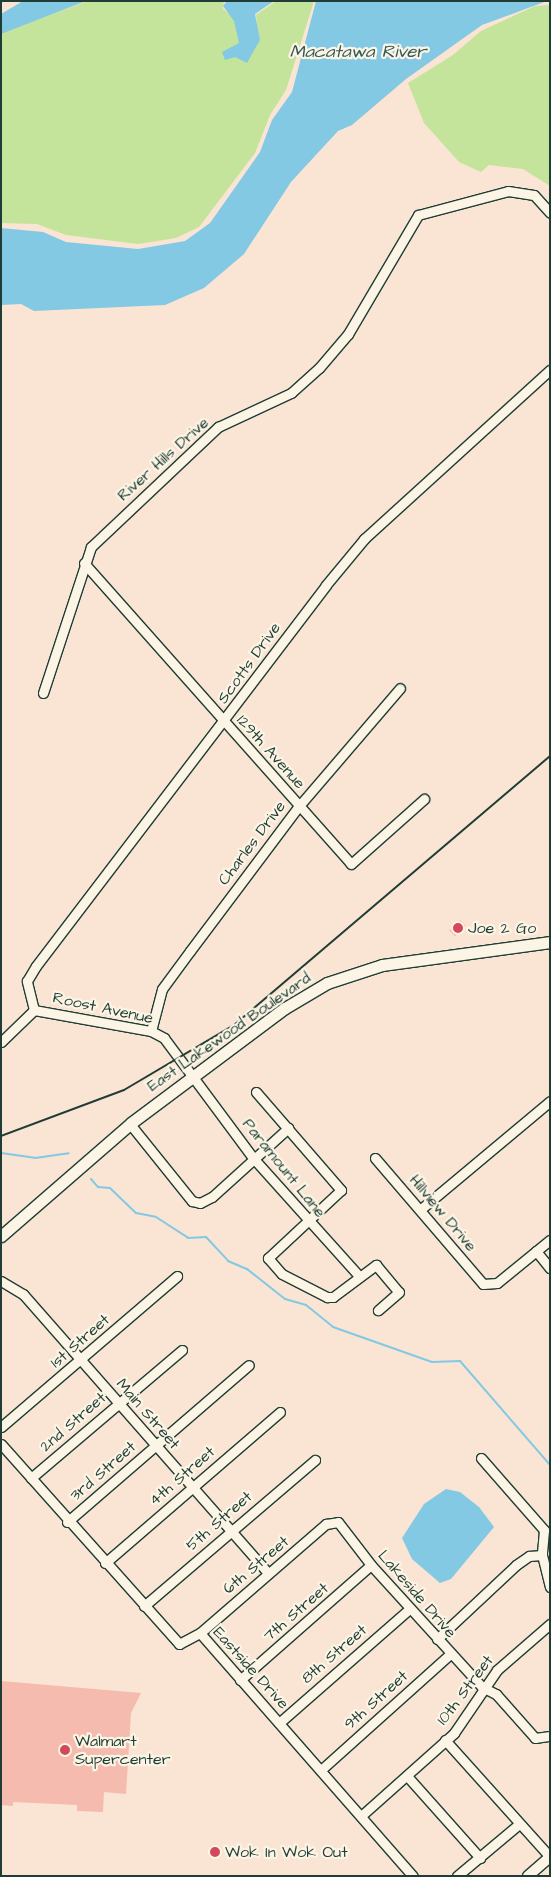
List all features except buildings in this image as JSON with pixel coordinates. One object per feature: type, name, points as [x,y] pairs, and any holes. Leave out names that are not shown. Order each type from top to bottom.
[{"type":"main road","name":"East Lakewood Boulevard","points":[[1,1236],[130,1124],[306,994],[341,977],[382,965],[550,942]]},
{"type":"street","name":"River Hills Drive","points":[[43,693],[84,563],[96,541],[218,427],[291,393],[319,368],[348,334],[418,215],[508,191],[534,195],[550,213]]},
{"type":"street","name":"Scotts Drive","points":[[34,1010],[27,981],[36,966],[364,539],[550,370]]},
{"type":"street","name":"129th Avenue","points":[[84,563],[351,864],[424,799]]},
{"type":"street","name":"Charles Drive","points":[[151,1031],[162,989],[299,806],[400,688]]},
{"type":"street","name":"Roost Avenue","points":[[1,1042],[34,1010],[151,1031],[175,1048],[194,1075]]},
{"type":"street","name":"Paramount Lane","points":[[194,1075],[254,1159],[307,1221],[358,1275]]},
{"type":"street","points":[[256,1092],[341,1190],[268,1258],[282,1274],[327,1297],[333,1297],[358,1275],[376,1265],[399,1292],[378,1310]]},
{"type":"street","points":[[421,1208],[550,1101]]},
{"type":"street","points":[[130,1124],[192,1200],[200,1203],[212,1197],[288,1128]]},
{"type":"street","name":"Hillview Drive","points":[[375,1158],[489,1286],[536,1251]]},
{"type":"street","points":[[550,1240],[536,1251],[550,1268]]},
{"type":"street","name":"1st Street","points":[[1,1427],[177,1276]]},
{"type":"street","name":"Main Street","points":[[1,1281],[22,1294],[267,1572]]},
{"type":"street","name":"2nd Street","points":[[31,1478],[182,1350]]},
{"type":"street","name":"3rd Street","points":[[67,1522],[249,1365]]},
{"type":"street","name":"4th Street","points":[[105,1563],[280,1412]]},
{"type":"street","name":"Eastside Drive","points":[[1,1444],[67,1522],[179,1644],[200,1633],[240,1680],[322,1769],[413,1876]]},
{"type":"street","points":[[480,1458],[540,1523],[545,1538],[542,1555],[550,1587]]},
{"type":"street","name":"5th Street","points":[[144,1606],[230,1530],[315,1460]]},
{"type":"street","name":"Lakeside Drive","points":[[332,1522],[338,1522],[371,1566],[482,1687],[496,1694],[535,1738],[550,1736]]},
{"type":"street","name":"6th Street","points":[[200,1633],[267,1572],[332,1522]]},
{"type":"street","points":[[437,1639],[516,1565],[529,1556],[542,1555]]},
{"type":"street","name":"7th Street","points":[[240,1680],[371,1566]]},
{"type":"street","name":"8th Street","points":[[279,1723],[409,1609]]},
{"type":"street","name":"10th Street","points":[[361,1816],[446,1740],[470,1714],[482,1687],[518,1648],[550,1624]]},
{"type":"street","name":"9th Street","points":[[322,1769],[450,1654]]},
{"type":"street","points":[[446,1740],[550,1857],[528,1876]]},
{"type":"street","points":[[407,1776],[480,1858]]},
{"type":"street","points":[[457,1876],[519,1824]]},
{"type":"green space","points":[[88,1],[224,1],[223,9],[258,38],[256,15],[276,1],[314,1],[286,90],[270,115],[255,153],[199,227],[176,238],[138,244],[66,235],[37,224],[1,223],[1,33]]},
{"type":"green space","points":[[550,5],[550,186],[523,169],[489,165],[481,172],[459,162],[424,123],[408,83],[453,55],[481,31],[535,6]]},
{"type":"water","points":[[23,1],[86,1],[1,34],[1,14]]},
{"type":"water","name":"Macatawa River","points":[[227,1],[274,1],[255,14],[260,40],[247,63],[235,57],[225,60],[222,52],[239,43],[234,21],[223,6]]},
{"type":"water","name":"Macatawa River","points":[[316,1],[547,1],[482,25],[406,79],[352,125],[338,131],[291,182],[244,254],[204,288],[165,305],[34,311],[21,304],[1,305],[1,228],[43,232],[66,242],[138,249],[185,241],[210,223],[260,152],[272,120],[292,92]]},
{"type":"water","points":[[446,1489],[460,1492],[479,1507],[494,1527],[451,1579],[440,1583],[412,1559],[402,1538],[424,1504]]},
{"type":"waterway","points":[[1,1153],[35,1158],[69,1153]]},
{"type":"waterway","points":[[91,1179],[98,1187],[110,1188],[136,1213],[156,1217],[188,1238],[206,1237],[228,1261],[247,1269],[285,1299],[306,1305],[333,1327],[432,1362],[460,1361],[550,1465]]},
{"type":"railway","points":[[1,1136],[124,1090],[234,1025],[550,756]]},
{"type":"place","name":"Joe 2 Go","points":[[458,928]]},
{"type":"place","name":"Walmart Supercenter","points":[[65,1750]]},
{"type":"place","name":"Wok In Wok Out","points":[[215,1852]]}]
